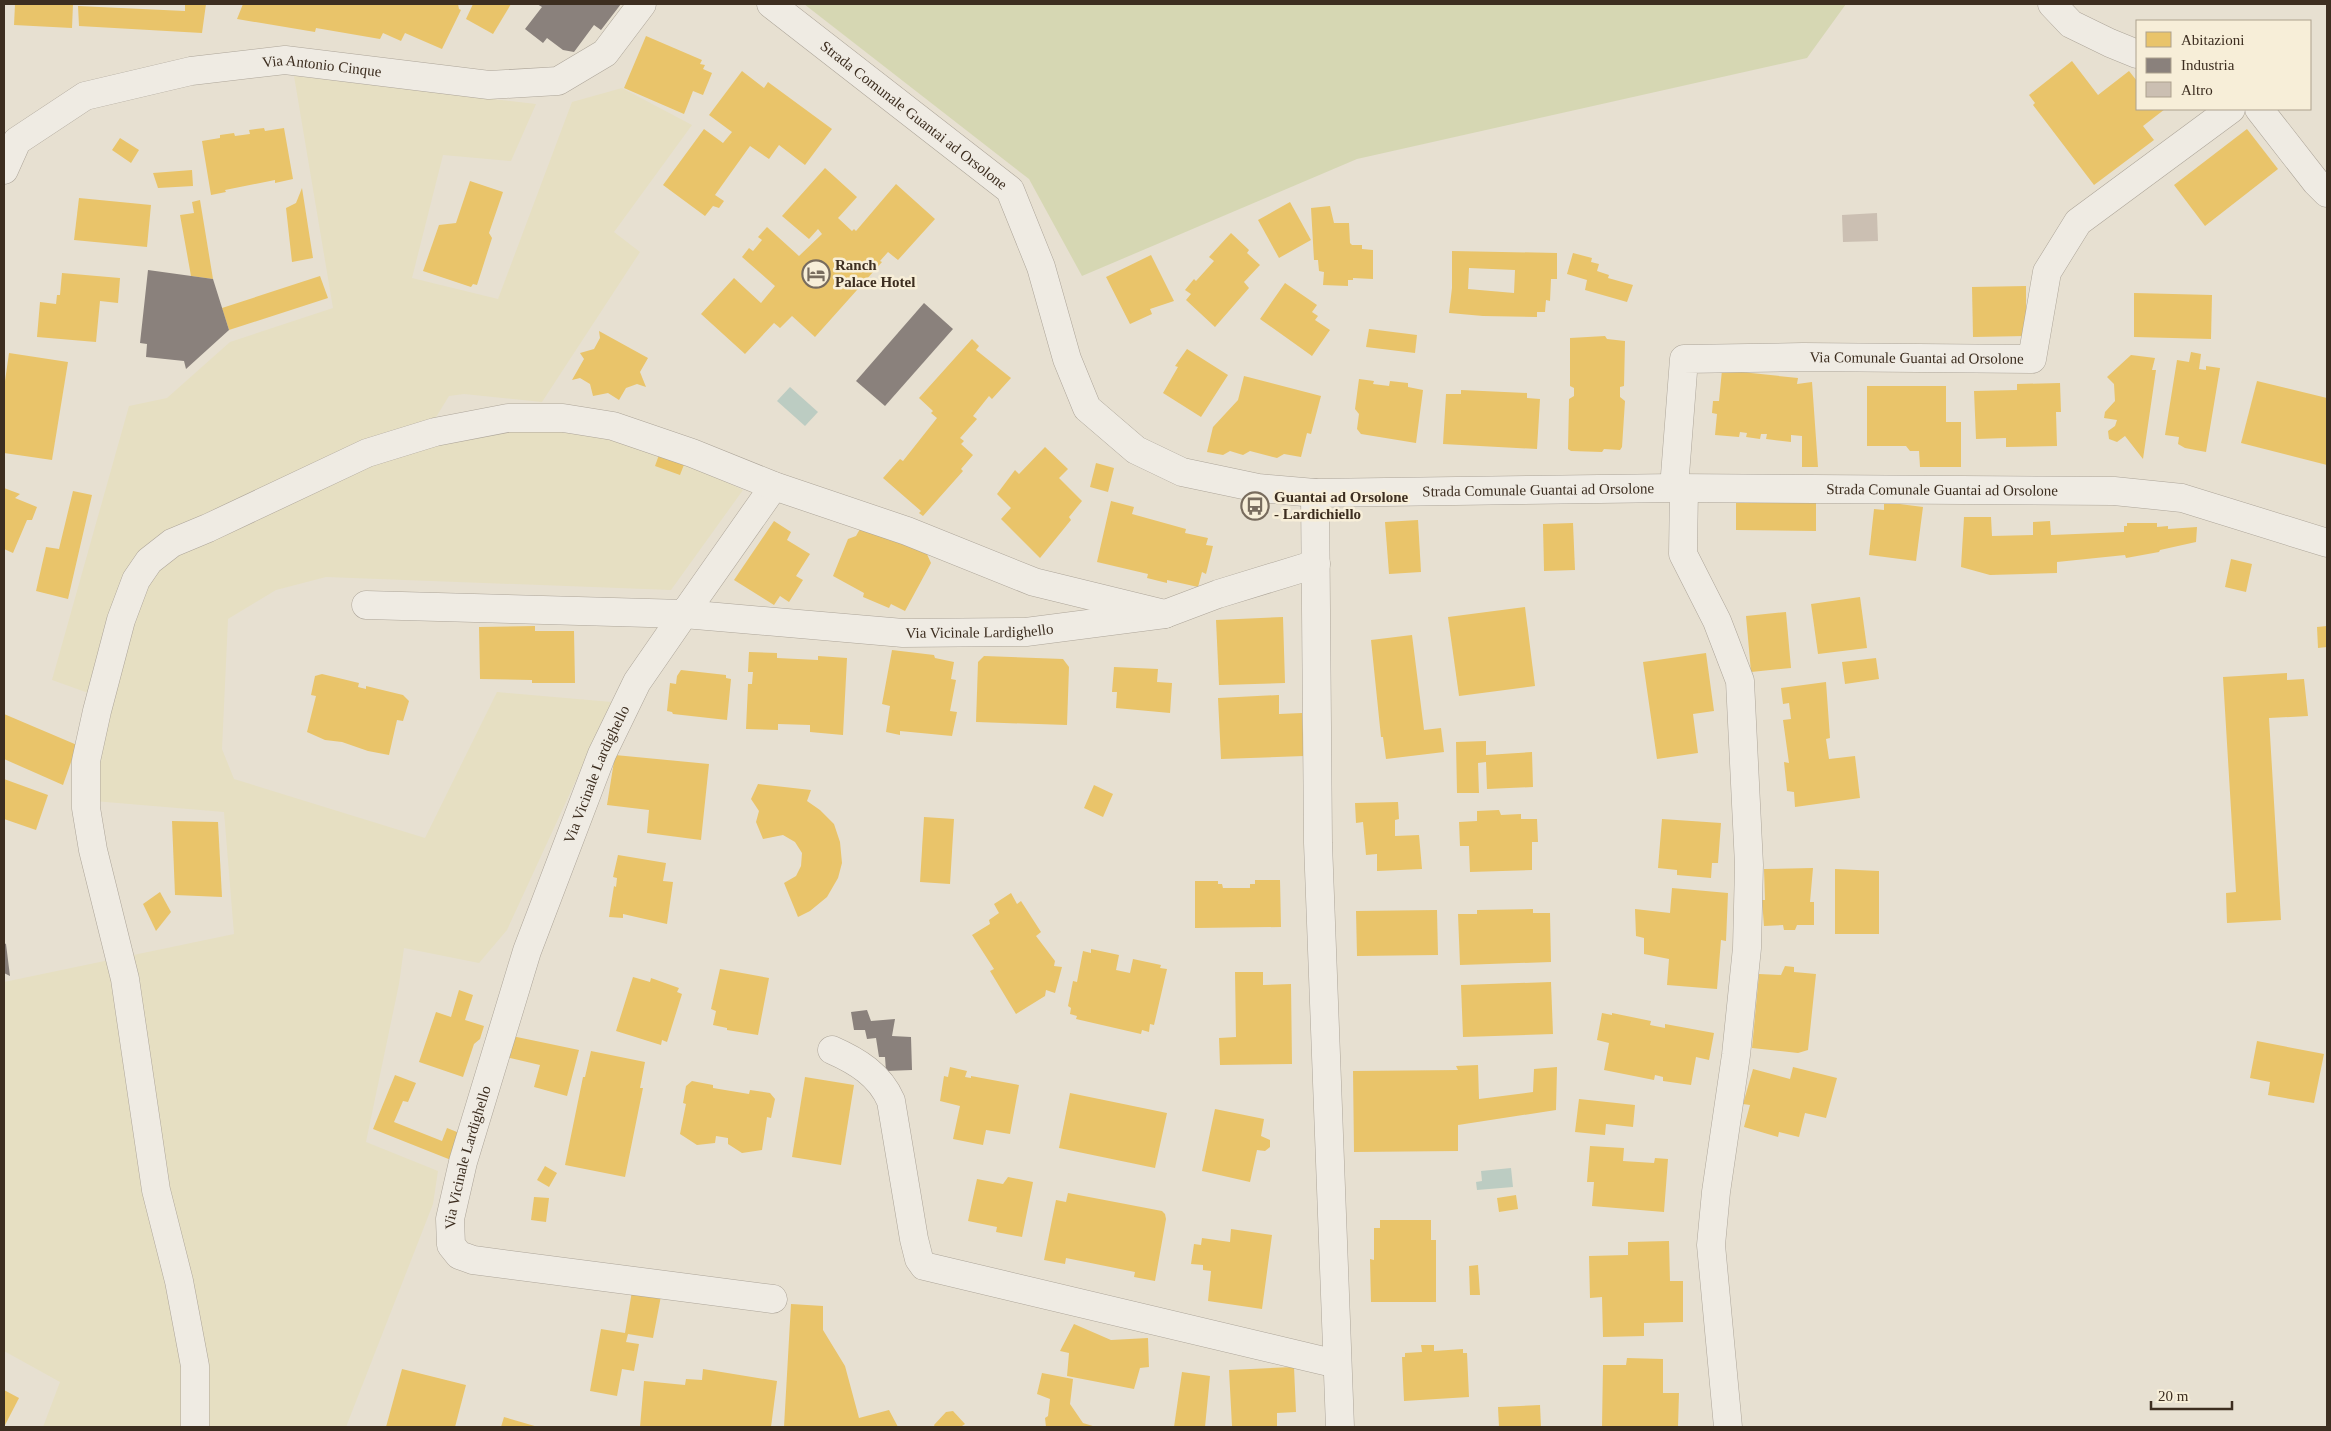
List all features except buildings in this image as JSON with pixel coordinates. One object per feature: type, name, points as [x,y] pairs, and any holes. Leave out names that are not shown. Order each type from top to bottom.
[{"type":"street","name":"Via Antonio Cinque","points":[[4,170],[17,141],[85,96],[191,71],[285,60],[489,85],[558,81],[605,53],[642,4]]},
{"type":"street","name":"Strada Comunale Guantai ad Orsolone","points":[[771,4],[1010,190],[1041,267],[1067,359],[1087,408],[1136,450],[1182,472],[1258,488],[1315,493],[1679,488],[2114,491],[2182,498],[2327,543]]},
{"type":"street","points":[[2052,4],[2071,24],[2110,44],[2136,54]]},
{"type":"street","name":"Via Comunale Guantai ad Orsolone","points":[[1679,488],[1684,359],[1803,357],[2032,359],[2047,272],[2078,222],[2230,110]]},
{"type":"street","points":[[2260,110],[2316,182],[2327,193]]},
{"type":"street","points":[[195,1427],[195,1366],[179,1281],[156,1190],[125,979],[97,869],[86,808],[86,761],[96,711],[121,620],[136,580],[148,561],[172,543],[367,453],[435,432],[508,418],[563,418],[613,426],[692,452],[774,486],[907,531],[1034,582],[1165,614]]},
{"type":"street","points":[[366,606],[684,614],[774,486]]},
{"type":"street","points":[[1679,488],[1683,554],[1716,621],[1740,681],[1748,846],[1747,948],[1736,1055],[1716,1192],[1711,1245],[1728,1427]]},
{"type":"street","points":[[1315,493],[1318,843],[1336,1364],[1340,1427]]},
{"type":"street","name":"Via Vicinale Lardighello","points":[[773,1299],[472,1260],[459,1255],[451,1245],[450,1219],[463,1162],[528,951],[602,754],[638,682],[684,614],[903,633],[1026,632],[1165,614],[1218,594],[1316,564]]},
{"type":"street","points":[[832,1050],[867,1069],[885,1088],[888,1095],[902,1160],[914,1239],[919,1260],[924,1266],[1336,1364]]},
{"type":"shaded area","points":[[294,76],[536,104],[511,161],[443,155],[412,278],[498,299],[572,102],[622,88],[692,125],[614,232],[640,252],[542,402],[464,394],[449,396],[433,422],[170,537],[94,695],[52,680],[129,406],[167,398],[230,342],[333,308]]},
{"type":"shaded area","points":[[790,387],[818,412],[805,426],[777,401]]},
{"type":"shaded area","points":[[506,428],[586,431],[685,462],[743,490],[671,590],[326,577],[276,590],[228,619],[222,749],[234,779],[425,838],[497,692],[612,702],[507,930],[479,963],[404,948],[399,984],[366,1142],[438,1171],[433,1204],[346,1427],[43,1427],[60,1382],[4,1351],[4,982],[234,934],[224,812],[94,801],[91,767],[140,586],[162,561],[387,455]]},
{"type":"shaded area","points":[[1511,1168],[1513,1187],[1477,1190],[1476,1182],[1482,1181],[1481,1171]]},
{"type":"green space","points":[[804,4],[1846,4],[1807,58],[1357,159],[1082,276],[1029,179]]},
{"type":"place","name":"Ranch Palace Hotel","points":[[816,274]]},
{"type":"place","name":"Guantai ad Orsolone - Lardichiello","points":[[1255,506]]}]
